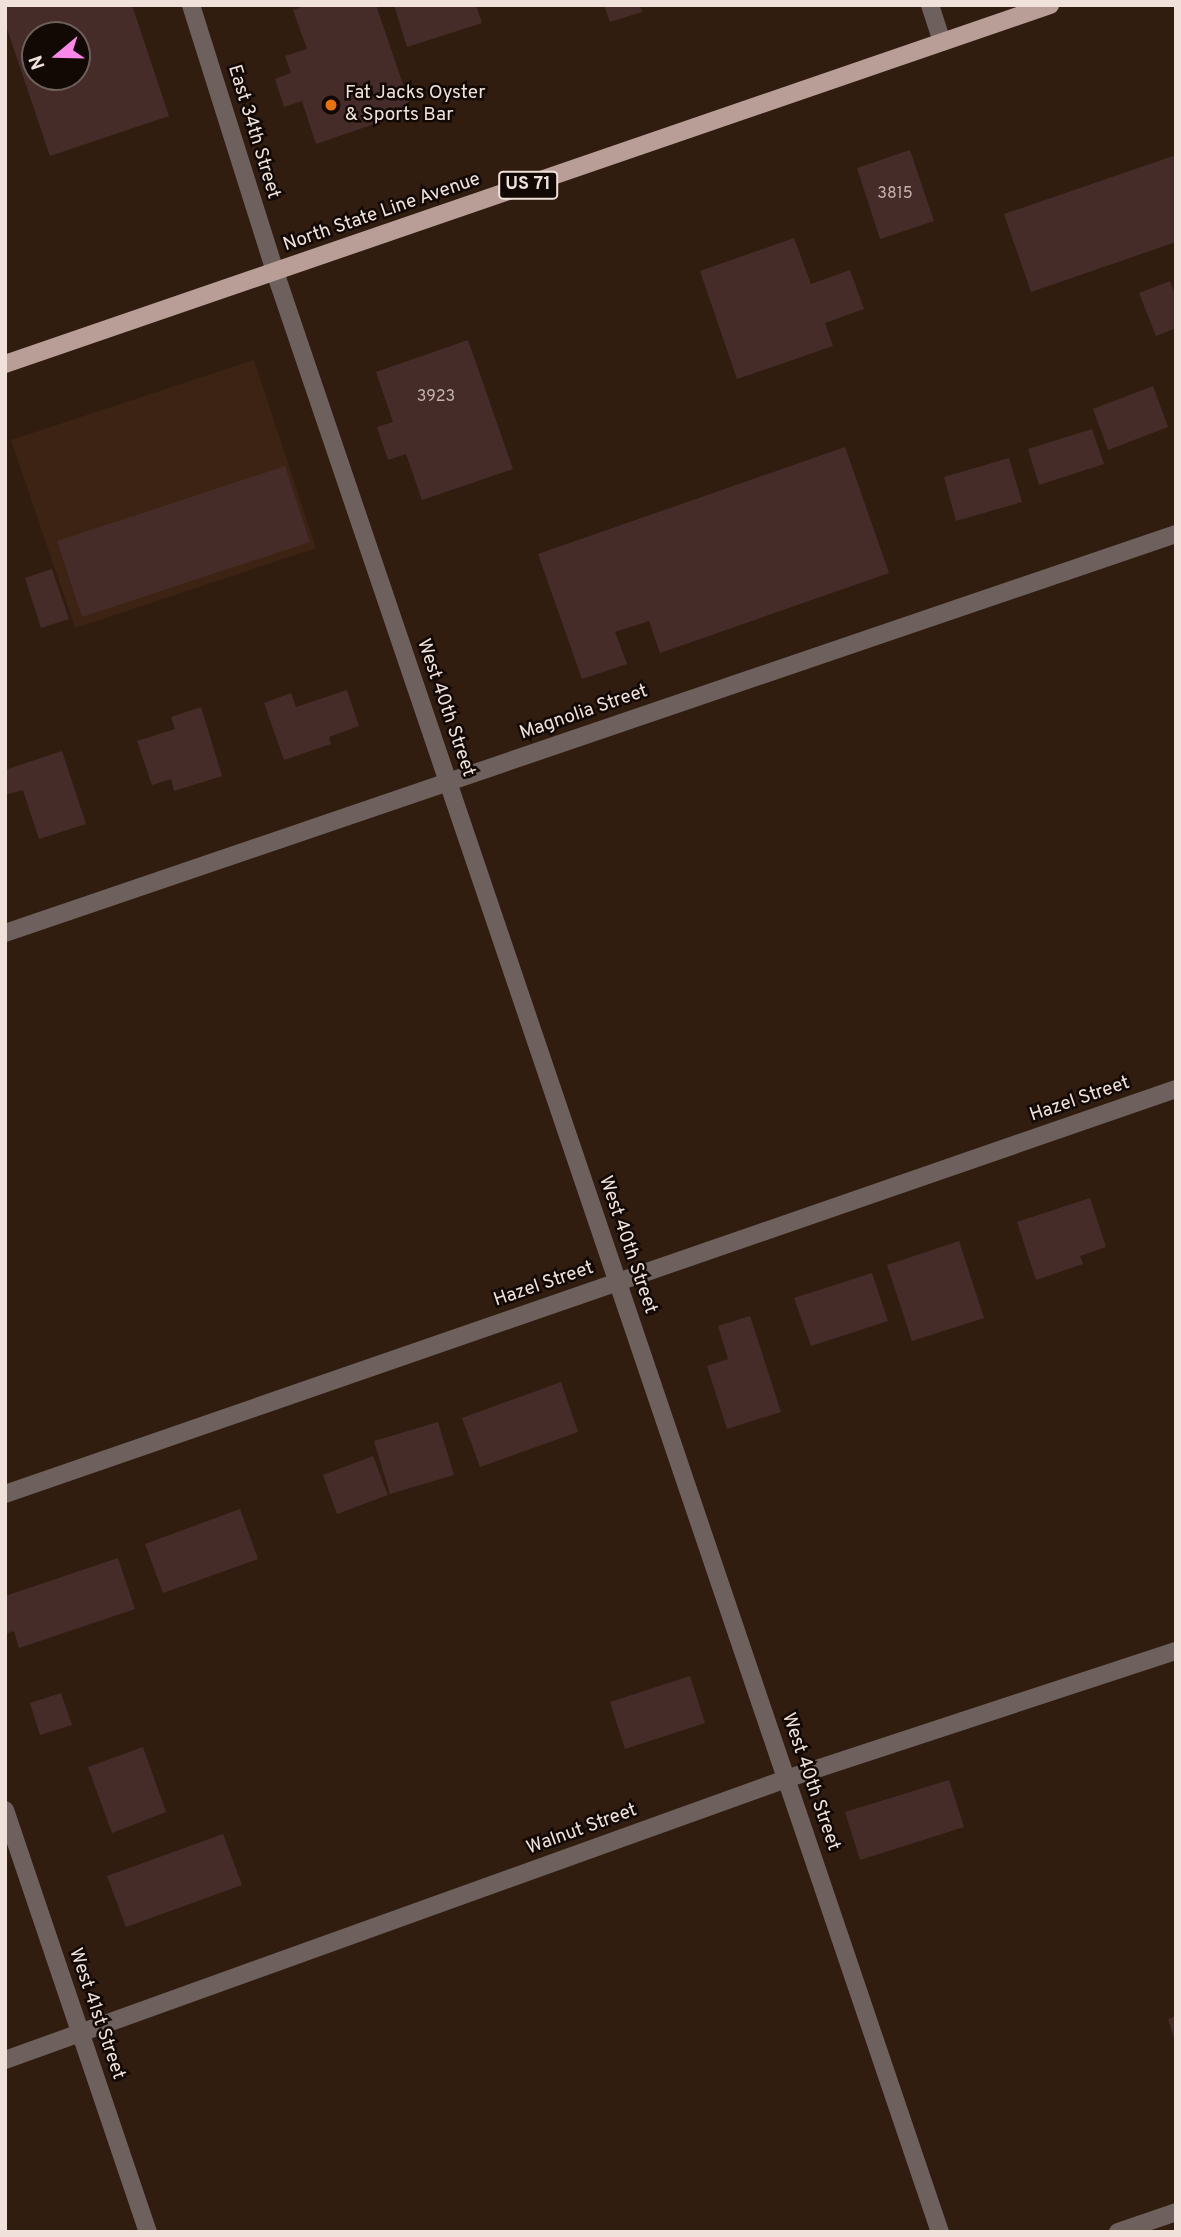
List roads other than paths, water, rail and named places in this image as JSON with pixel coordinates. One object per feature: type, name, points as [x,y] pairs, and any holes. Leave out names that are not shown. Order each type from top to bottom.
[{"type":"main road","name":"North State Line Avenue","points":[[5,364],[1050,5]]},
{"type":"street","name":"East 34th Street","points":[[191,5],[275,272]]},
{"type":"street","points":[[930,5],[942,42]]},
{"type":"street","name":"West 40th Street","points":[[275,272],[940,2232]]},
{"type":"street","name":"Magnolia Street","points":[[5,933],[1176,534]]},
{"type":"street","name":"Hazel Street","points":[[5,1494],[1176,1089]]},
{"type":"street","name":"Walnut Street","points":[[5,2060],[786,1779],[1176,1651]]},
{"type":"street","name":"West 41st Street","points":[[5,1810],[148,2232]]},
{"type":"street","points":[[1118,2232],[1176,2212]]},
{"type":"place","name":"Fat Jacks Oyster & Sports Bar","points":[[331,105]]}]
